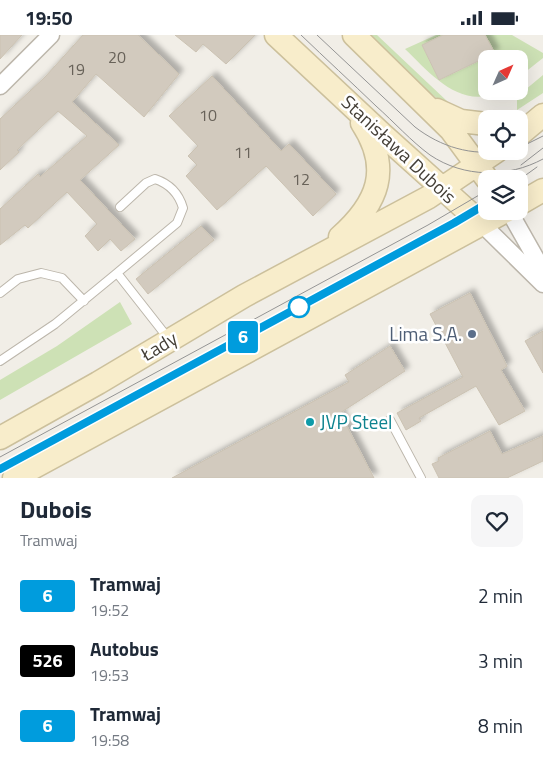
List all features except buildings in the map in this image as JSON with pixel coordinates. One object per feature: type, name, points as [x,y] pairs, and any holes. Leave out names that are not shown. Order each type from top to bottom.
[{"type":"street","points":[[0,85],[51,35]]},
{"type":"street","name":"Stanisława Dubois","points":[[276,35],[482,224],[543,284]]},
{"type":"street","points":[[354,35],[451,130],[481,170]]},
{"type":"street","name":"Łady","points":[[319,255],[356,221],[371,202],[378,181],[379,166],[372,140],[358,117],[342,97]]},
{"type":"street","points":[[420,98],[451,117],[478,123]]},
{"type":"street","points":[[528,119],[543,114]]},
{"type":"street","points":[[528,127],[543,114]]},
{"type":"street","name":"Łady","points":[[0,438],[77,395],[244,296],[442,189],[478,174]]},
{"type":"street","points":[[528,199],[543,190]]},
{"type":"street","points":[[14,478],[490,220]]},
{"type":"street","points":[[513,220],[543,271]]},
{"type":"lane","points":[[0,361],[55,324],[84,301],[177,223],[183,208],[180,197],[163,181],[155,179],[146,183],[120,207]]},
{"type":"lane","points":[[0,293],[18,279],[41,273],[62,278],[84,301]]},
{"type":"lane","points":[[117,273],[169,340]]},
{"type":"lane","points":[[390,420],[421,478]]},
{"type":"green space","points":[[369,35],[377,35],[448,102],[445,104],[430,93]]},
{"type":"green space","points":[[436,35],[443,35],[422,45],[439,80],[478,62],[478,96],[460,93],[448,87],[436,79],[405,49]]},
{"type":"green space","points":[[485,35],[512,35],[543,53],[543,58],[528,70],[528,50],[492,50]]},
{"type":"green space","points":[[543,75],[543,93],[517,110],[517,100],[528,100],[528,88]]},
{"type":"green space","points":[[120,302],[132,324],[0,400],[0,380],[57,346]]},
{"type":"tram line","points":[[301,35],[416,144],[443,163],[457,168],[486,173],[515,170],[543,159]]},
{"type":"tram line","points":[[317,35],[415,127],[446,145],[478,152]]},
{"type":"tram line","points":[[528,144],[543,136]]},
{"type":"tram line","points":[[521,165],[543,148]]},
{"type":"tram line","points":[[528,174],[537,167]]},
{"type":"tram line","points":[[0,457],[428,225],[478,196]]},
{"type":"tram line","points":[[0,469],[454,224],[478,209]]},
{"type":"tram line","name":"6","points":[[0,469],[478,210]]},
{"type":"place","name":"Lima S.A.","points":[[472,334]]},
{"type":"place","name":"JVP Steel","points":[[310,422]]}]
